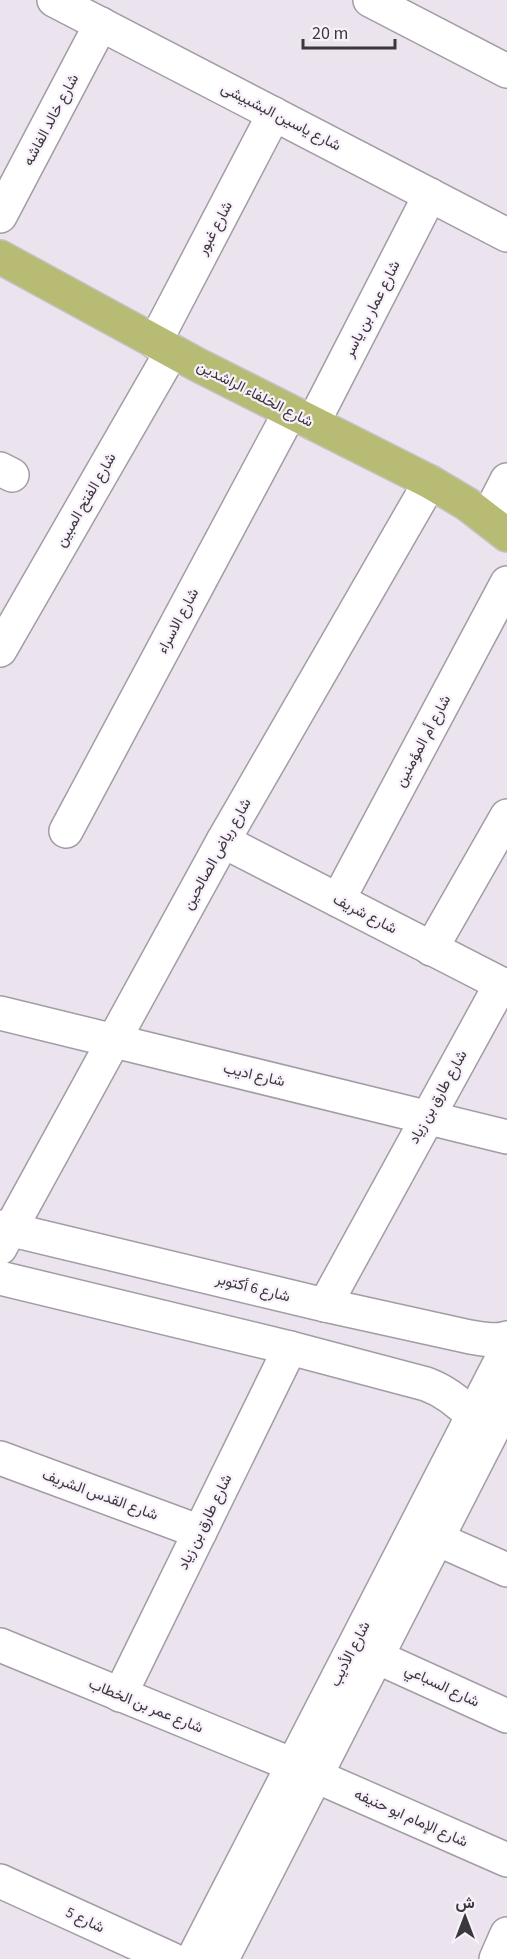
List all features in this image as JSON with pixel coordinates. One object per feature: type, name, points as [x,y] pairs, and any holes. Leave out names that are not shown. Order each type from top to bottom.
[{"type":"main road","name":"شارع الخلفاء الراشدين","points":[[0,257],[164,346],[430,483],[467,504],[497,527]]},
{"type":"street","name":"شارع ياسين البشبيشى","points":[[54,0],[507,235]]},
{"type":"street","points":[[370,0],[507,71]]},
{"type":"street","name":"شارع خالد الفاشه","points":[[0,216],[101,24]]},
{"type":"street","name":"شارع غبور","points":[[164,346],[274,114]]},
{"type":"street","name":"شارع عمار بن ياسر","points":[[302,417],[430,195]]},
{"type":"street","name":"شارع الفتح المبين","points":[[0,650],[164,346]]},
{"type":"street","name":"شارع الاسراء","points":[[66,831],[302,417]]},
{"type":"street","points":[[497,527],[507,480]]},
{"type":"street","name":"شارع رياض الصالحين","points":[[4,1235],[114,1041],[223,841],[430,483]]},
{"type":"street","name":"شارع أم المؤمنين","points":[[338,900],[507,583]]},
{"type":"street","points":[[431,949],[507,816]]},
{"type":"street","name":"شارع شريف","points":[[223,841],[504,986]]},
{"type":"street","name":"شارع طارق بن زياد","points":[[325,1305],[427,1116],[504,986]]},
{"type":"street","name":"شارع اديب","points":[[0,1013],[507,1137]]},
{"type":"street","name":"شارع 6 أكتوبر","points":[[4,1235],[470,1337],[488,1340],[507,1338]]},
{"type":"street","points":[[0,1278],[290,1348],[426,1384],[443,1390],[489,1433]]},
{"type":"street","name":"شارع طارق بن زياد","points":[[120,1695],[290,1348]]},
{"type":"street","name":"شارع الأديب","points":[[222,1959],[304,1770],[377,1657],[489,1433],[507,1349]]},
{"type":"street","name":"شارع الأديب","points":[[193,1959],[304,1770],[507,1402]]},
{"type":"street","name":"شارع القدس الشريف","points":[[0,1458],[200,1532]]},
{"type":"street","points":[[437,1539],[507,1570]]},
{"type":"street","name":"شارع عمر بن الخطاب","points":[[0,1645],[304,1770]]},
{"type":"street","name":"شارع السباعي","points":[[377,1657],[507,1716]]},
{"type":"street","name":"شارع الإمام ابو حنيفه","points":[[304,1770],[507,1860]]},
{"type":"street","name":"شارع 5","points":[[0,1881],[171,1959]]},
{"type":"street","points":[[496,1959],[507,1934]]}]
